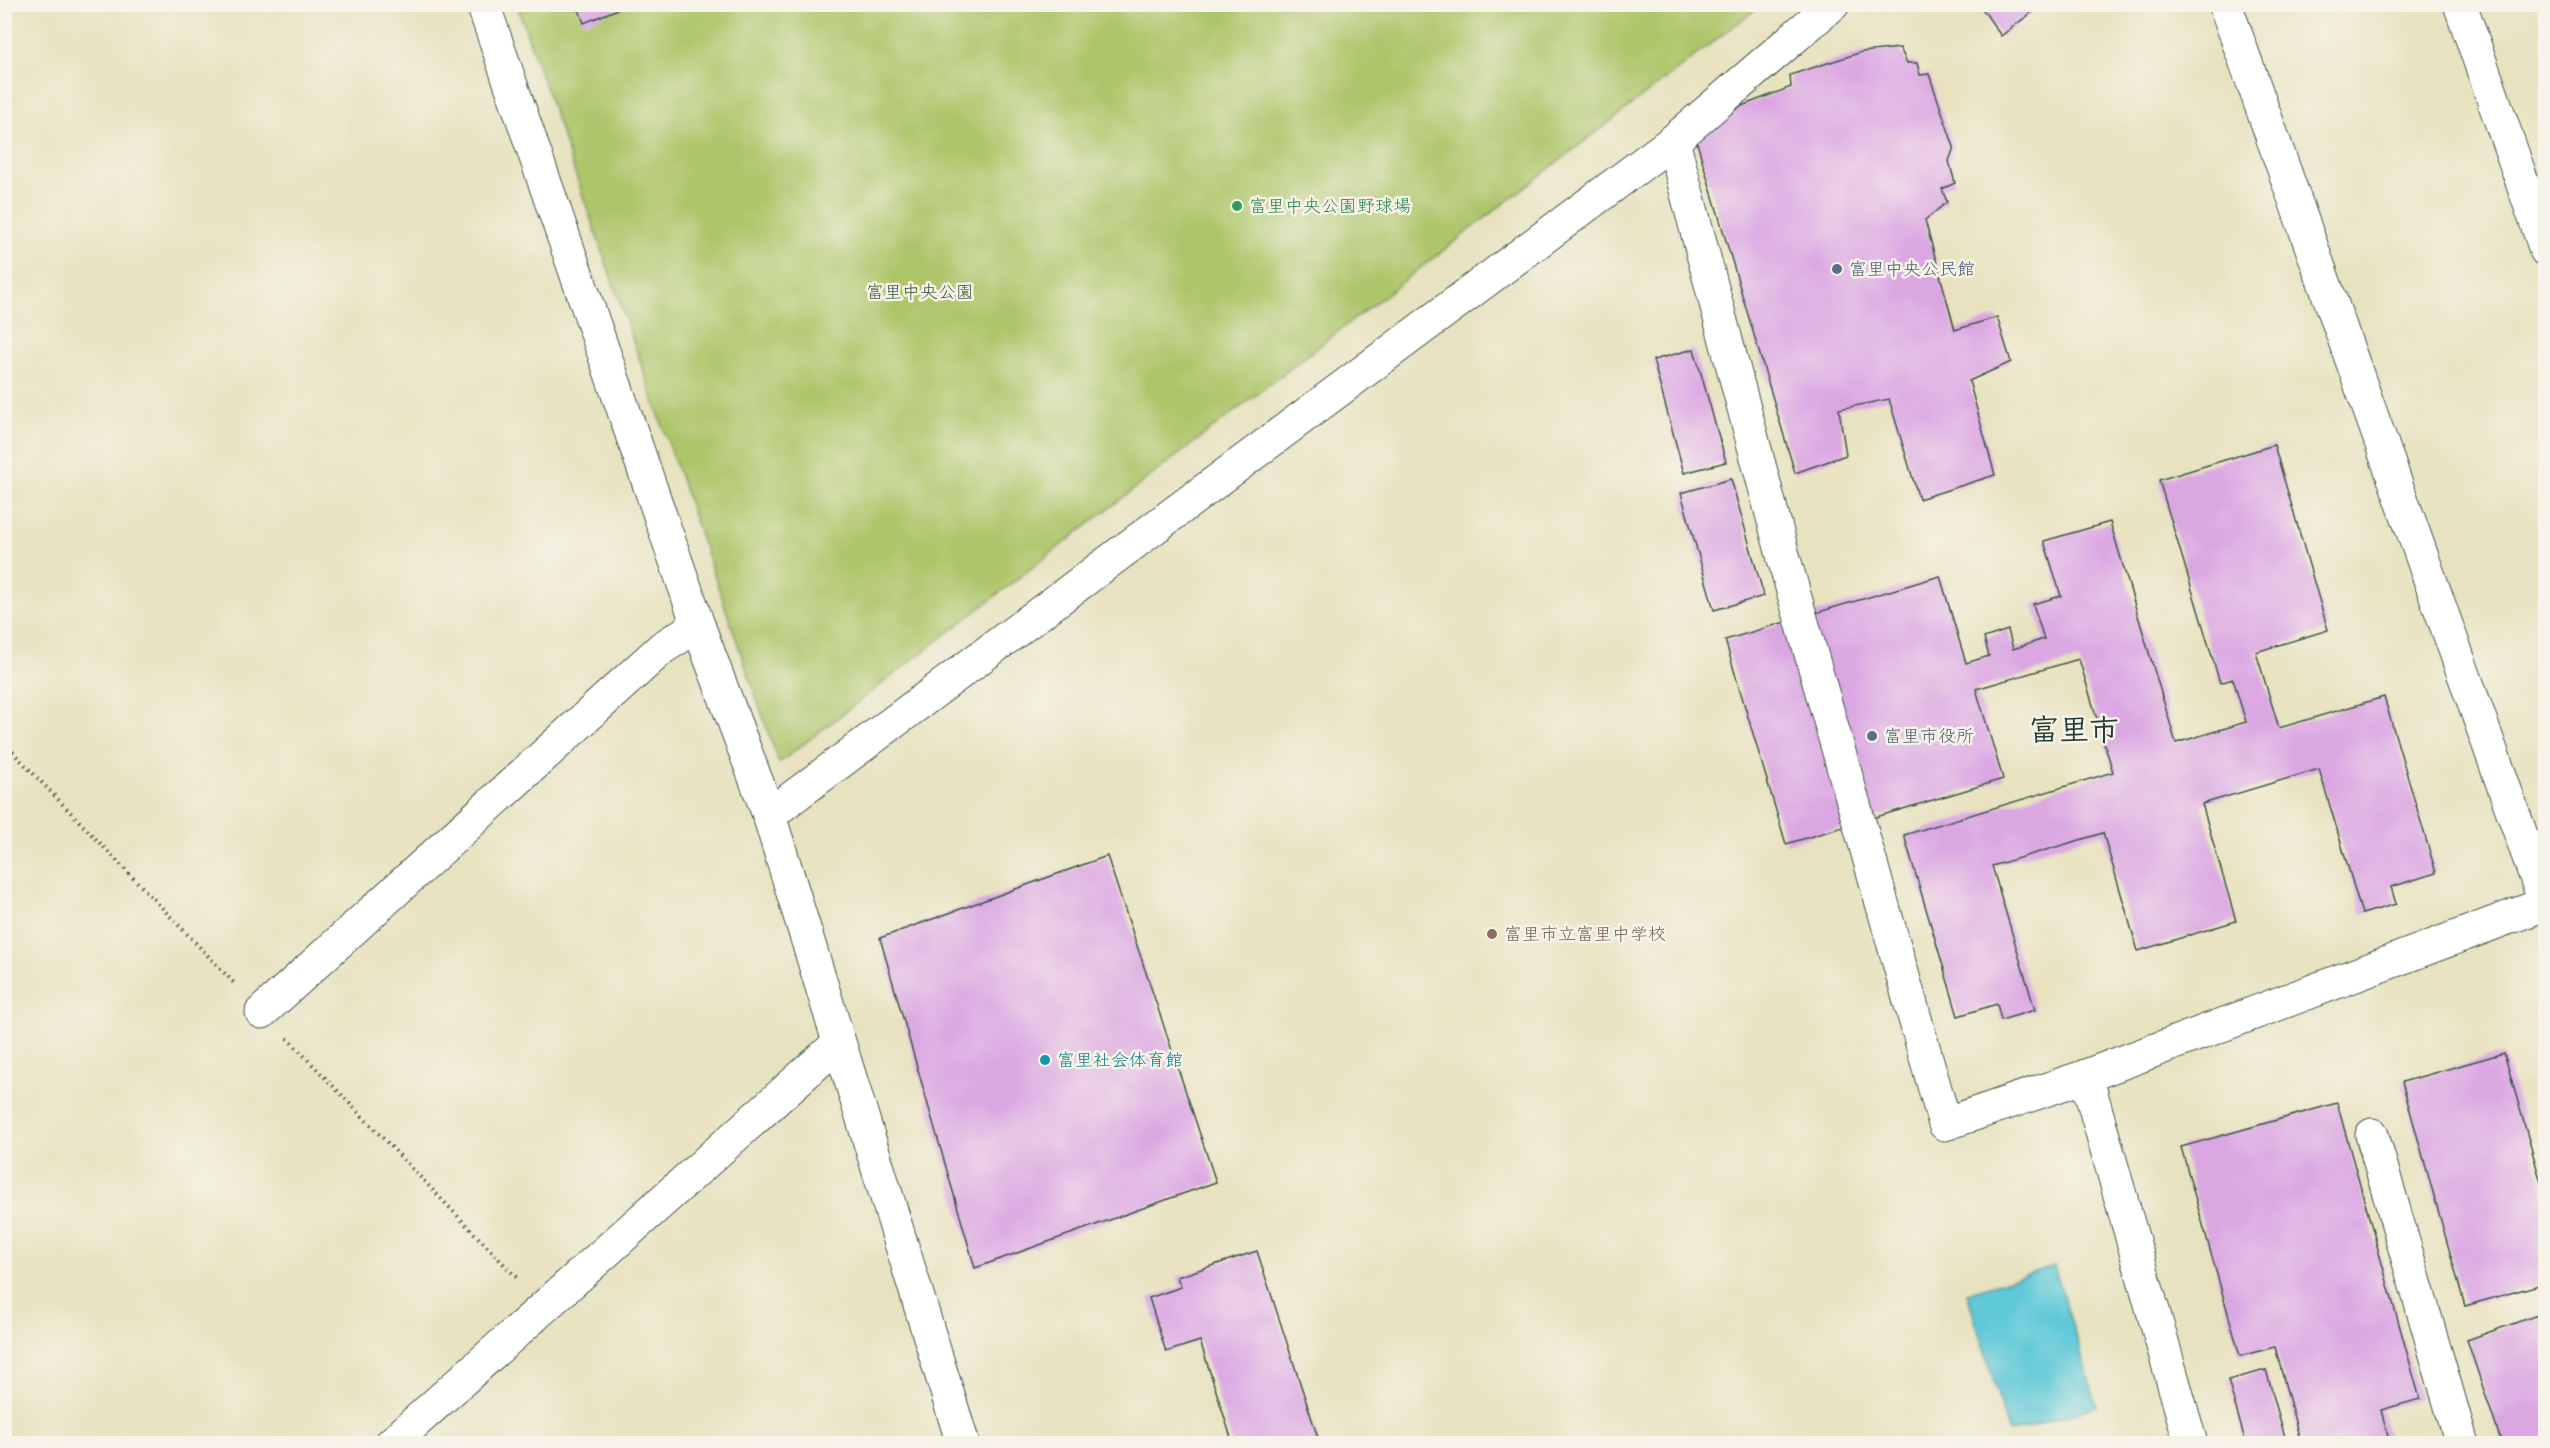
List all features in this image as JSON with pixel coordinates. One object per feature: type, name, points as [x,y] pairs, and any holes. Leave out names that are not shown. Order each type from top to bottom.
[{"type":"street","points":[[483,4],[698,625],[769,815],[963,1443]]},
{"type":"street","points":[[769,815],[1673,141],[1833,4]]},
{"type":"street","points":[[1673,141],[1784,559],[1944,1124],[2086,1076],[2545,904],[2225,4]]},
{"type":"street","points":[[2460,4],[2546,250]]},
{"type":"street","points":[[262,1012],[662,648],[698,625]]},
{"type":"street","points":[[391,1443],[839,1043]]},
{"type":"street","points":[[2086,1076],[2191,1443]]},
{"type":"street","points":[[2372,1135],[2462,1443]]},
{"type":"green space","name":"富里中央公園","points":[[517,5],[1761,5],[779,763]]},
{"type":"water","points":[[2054,1266],[2097,1406],[2009,1433],[1967,1293]]},
{"type":"building","points":[[577,4],[617,4],[618,9],[584,23]]},
{"type":"building","points":[[1979,4],[2043,4],[2001,36]]},
{"type":"building","name":"富里中央公民館","points":[[1900,48],[1907,63],[1917,63],[1920,75],[1929,74],[1954,147],[1949,161],[1955,183],[1942,189],[1947,202],[1925,220],[1955,330],[1997,317],[2011,362],[1969,381],[1995,475],[1919,499],[1889,399],[1839,409],[1846,455],[1795,473],[1695,136],[1739,107],[1791,87],[1790,75],[1862,52]]},
{"type":"building","points":[[1694,349],[1726,462],[1684,473],[1653,360]]},
{"type":"building","name":"富里市役所","points":[[2274,445],[2328,630],[2256,652],[2279,728],[2384,697],[2436,873],[2391,887],[2396,904],[2362,914],[2319,769],[2202,804],[2236,921],[2138,951],[2103,833],[1992,866],[2035,1010],[2001,1020],[1997,1004],[1958,1016],[1904,835],[2113,772],[2079,659],[1976,689],[2003,779],[1786,844],[1725,640],[1940,576],[1966,663],[1989,656],[1984,638],[2008,630],[2013,649],[2044,639],[2033,604],[2061,596],[2044,541],[2110,522],[2176,743],[2246,722],[2233,679],[2220,683],[2159,480]]},
{"type":"building","points":[[1731,479],[1764,596],[1714,610],[1681,493]]},
{"type":"building","name":"富里社会体育館","points":[[1107,856],[1216,1182],[975,1268],[880,938]]},
{"type":"building","points":[[2504,1053],[2546,1200],[2546,1283],[2465,1306],[2402,1082]]},
{"type":"building","points":[[2337,1103],[2420,1399],[2381,1410],[2390,1444],[2301,1444],[2275,1347],[2240,1356],[2181,1147]]},
{"type":"building","points":[[1257,1251],[1320,1444],[1233,1444],[1200,1341],[1166,1352],[1149,1298],[1181,1287],[1177,1277]]},
{"type":"building","points":[[2546,1312],[2546,1444],[2502,1444],[2467,1340]]},
{"type":"building","points":[[2266,1370],[2287,1444],[2246,1444],[2228,1380]]},
{"type":"place","name":"富里中央公園野球場","points":[[1237,206]]},
{"type":"place","name":"富里中央公民館","points":[[1837,269]]},
{"type":"place","name":"富里市役所","points":[[1872,736]]},
{"type":"place","name":"富里市立富里中学校","points":[[1492,934]]},
{"type":"place","name":"富里社会体育館","points":[[1045,1060]]},
{"type":"district","name":"富里市","points":[[2074,730]]}]
